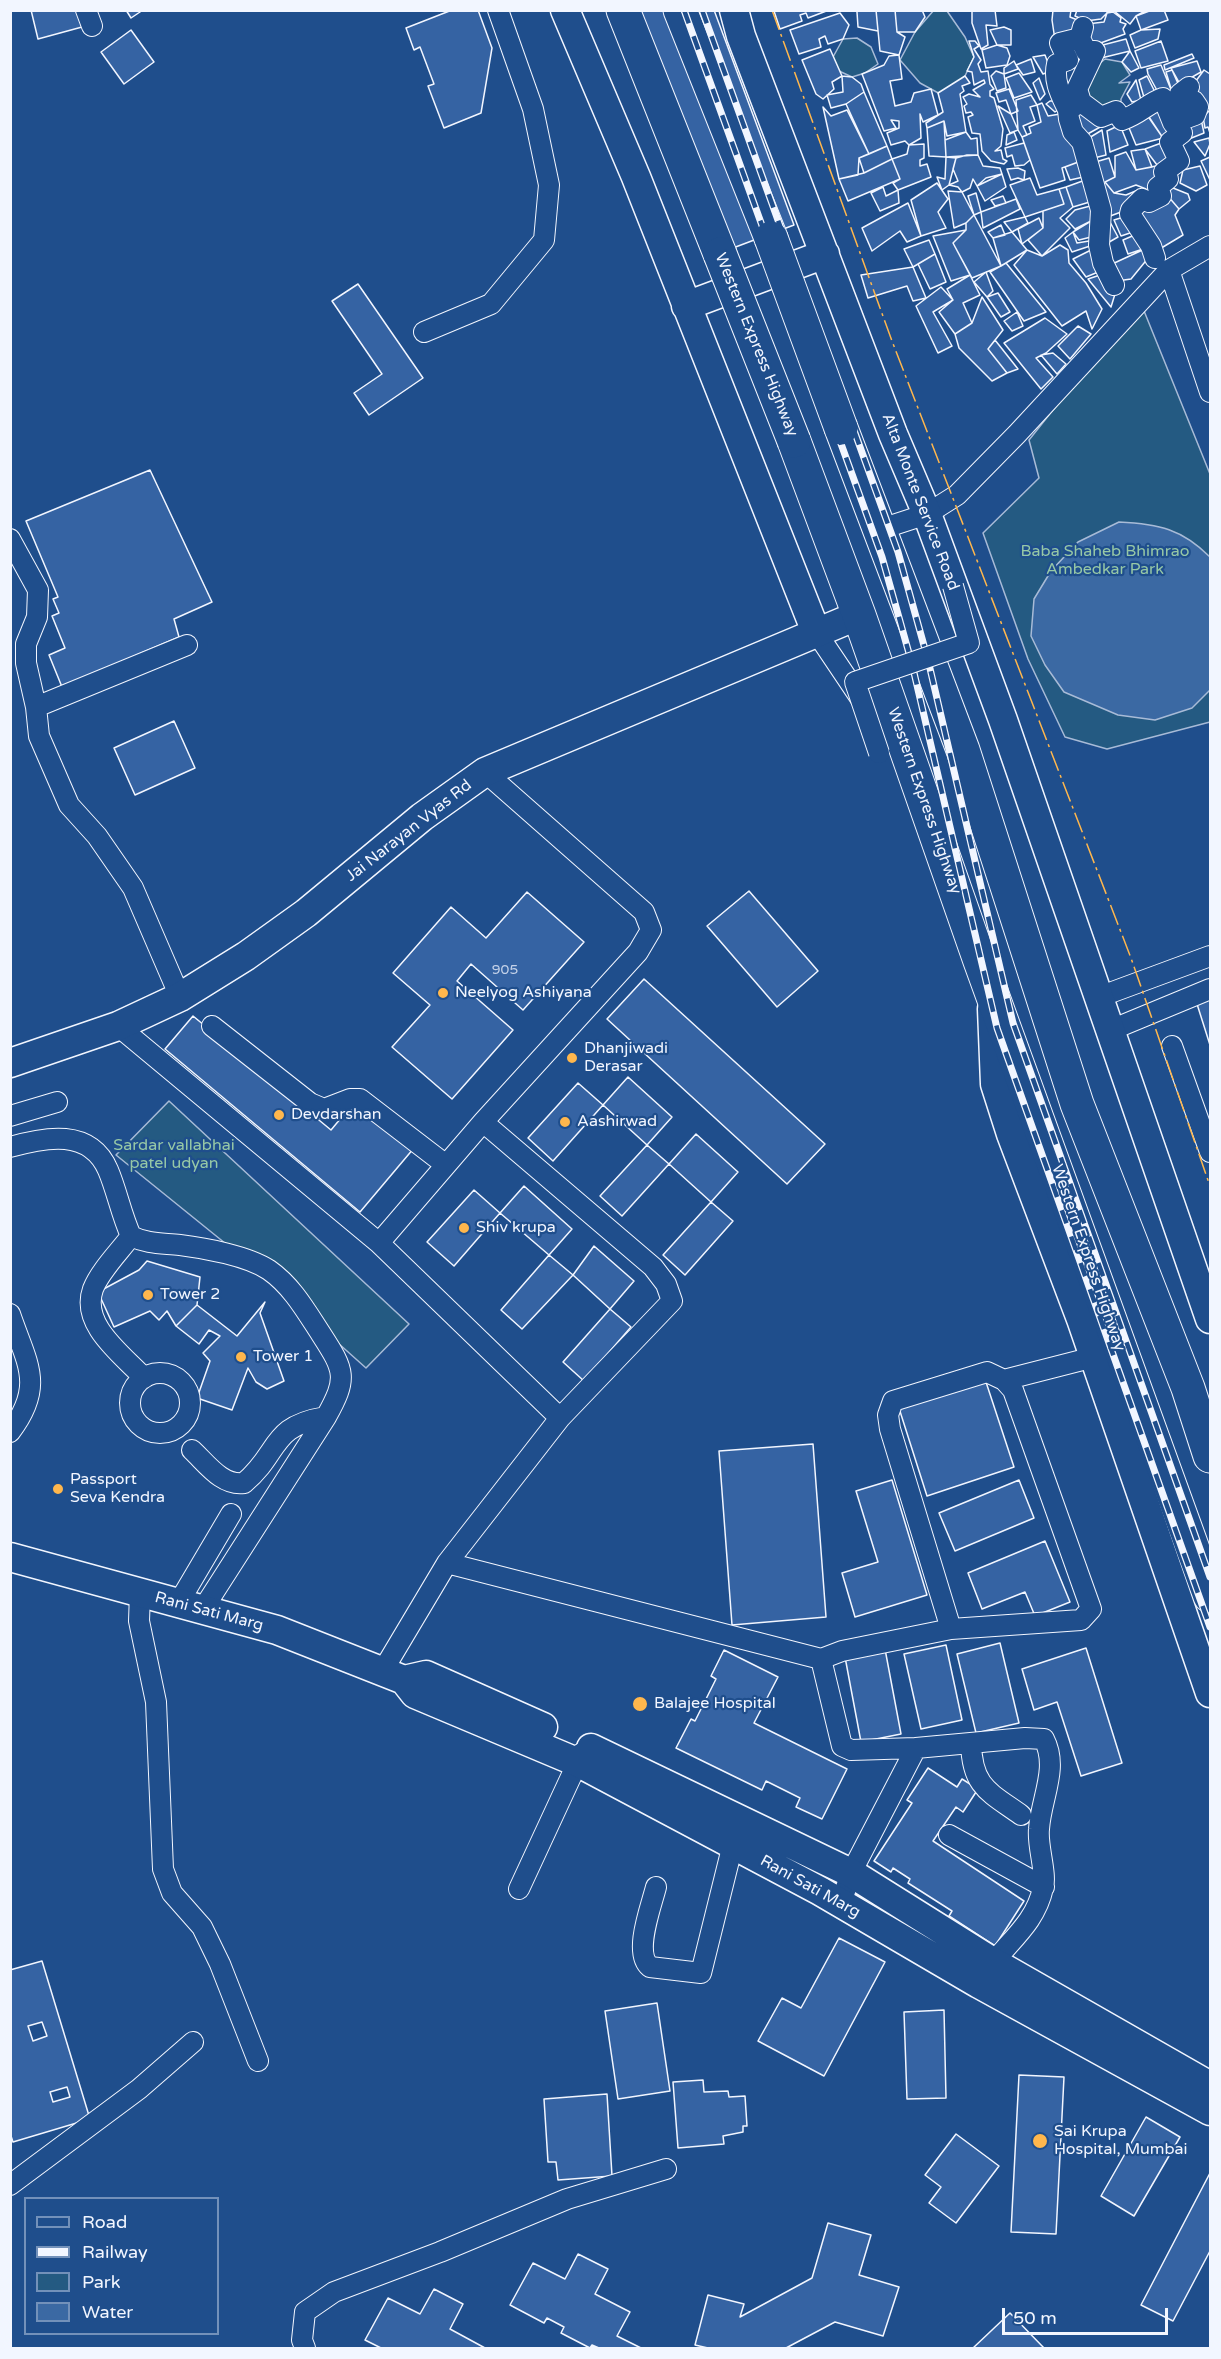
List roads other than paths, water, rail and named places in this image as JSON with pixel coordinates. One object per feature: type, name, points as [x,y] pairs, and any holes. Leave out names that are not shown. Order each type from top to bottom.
[{"type":"highway","name":"Western Express Highway","points":[[623,10],[794,441],[859,615],[1023,1077],[1080,1275],[1210,1596]]},
{"type":"highway","points":[[680,10],[771,238],[963,750],[1077,1104],[1188,1388],[1210,1456]]},
{"type":"highway","points":[[1023,1077],[1063,1062]]},
{"type":"street","points":[[424,332],[491,304],[544,240],[549,185],[534,109],[498,10]]},
{"type":"street","points":[[565,10],[636,177],[816,632],[861,699]]},
{"type":"street","name":"Alta Monte Service Road","points":[[734,10],[893,434],[927,514],[1003,720],[1209,1307]]},
{"type":"street","points":[[1114,285],[1103,263],[1100,245],[1101,210],[1082,142],[1073,132],[1069,119],[1075,106],[1077,89],[1095,51],[1086,51],[1082,32],[1060,43],[1068,60],[1057,64],[1055,73],[1075,106],[1101,117],[1116,111],[1122,120],[1139,114],[1152,101],[1163,98],[1173,123],[1182,133],[1170,142],[1179,161],[1164,172],[1168,179],[1158,187],[1161,196],[1149,202],[1142,199],[1130,214],[1162,264],[1210,392]]},
{"type":"street","points":[[1173,123],[1195,115],[1198,106],[1194,102],[1185,105],[1180,94],[1189,87]]},
{"type":"street","points":[[881,529],[927,514],[957,495],[1002,450],[1162,264],[1210,246]]},
{"type":"street","points":[[686,306],[825,254]]},
{"type":"street","points":[[10,539],[38,590],[37,617],[26,644],[26,663],[36,707],[39,736],[69,805],[97,836],[133,888],[180,997]]},
{"type":"street","points":[[879,753],[855,682],[969,643],[953,586]]},
{"type":"street","name":"Jai Narayan Vyas Rd","points":[[10,1063],[118,1026],[180,997],[246,956],[306,913],[422,817],[485,772],[859,615]]},
{"type":"street","points":[[36,707],[187,645]]},
{"type":"street","points":[[379,1243],[483,1122],[638,952],[651,930],[644,912],[485,772]]},
{"type":"street","points":[[1099,997],[1210,956]]},
{"type":"street","points":[[1111,1030],[1210,989]]},
{"type":"street","points":[[991,990],[995,1084],[1011,1134],[1080,1275],[1094,1357],[1210,1693]]},
{"type":"street","points":[[118,1026],[379,1243],[560,1418]]},
{"type":"street","points":[[212,1026],[310,1103],[324,1109],[350,1099],[360,1100],[446,1165]]},
{"type":"street","points":[[1172,1046],[1210,1152]]},
{"type":"street","points":[[10,1116],[57,1102]]},
{"type":"street","points":[[393,1676],[447,1563],[560,1418],[672,1301],[666,1284],[653,1267],[483,1122]]},
{"type":"street","points":[[10,1147],[39,1139],[69,1137],[94,1150],[107,1168],[131,1236],[145,1243],[180,1245],[222,1253],[268,1269],[296,1296],[339,1363],[341,1390],[326,1417],[191,1606]]},
{"type":"street","points":[[131,1236],[94,1287],[91,1299],[94,1319],[102,1335],[144,1378]]},
{"type":"street","points":[[10,1314],[26,1351],[31,1373],[26,1412],[10,1432]]},
{"type":"street","points":[[1004,1380],[1094,1357]]},
{"type":"street","points":[[447,1563],[821,1659],[842,1651],[951,1629],[1081,1620],[1091,1609],[1013,1390],[1004,1380],[987,1372],[893,1401],[888,1414],[890,1429],[951,1629]]},
{"type":"street","points":[[192,1450],[226,1481],[234,1484],[244,1483],[287,1429],[304,1421],[326,1417]]},
{"type":"street","points":[[191,1606],[231,1514]]},
{"type":"street","name":"Rani Sati Marg","points":[[10,1557],[277,1630],[393,1676],[426,1676],[736,1832],[841,1903],[986,1973],[1079,2025],[1210,2111]]},
{"type":"street","points":[[140,1593],[139,1621],[156,1702],[163,1869],[172,1893],[202,1928],[258,2061]]},
{"type":"street","points":[[821,1659],[842,1746],[851,1750],[916,1748],[1025,1738],[1044,1739],[1051,1752],[1049,1782],[1039,1827],[1044,1887],[1020,1935],[986,1973]]},
{"type":"street","points":[[971,1743],[971,1765],[975,1777],[987,1791],[1021,1815]]},
{"type":"street","points":[[841,1903],[851,1873],[916,1748]]},
{"type":"street","points":[[519,1889],[582,1754]]},
{"type":"street","points":[[656,1887],[642,1958],[650,1967],[700,1973],[736,1832]]},
{"type":"street","name":"Rani Sati Marg","points":[[736,1832],[851,1873],[986,1973]]},
{"type":"street","points":[[950,1835],[1044,1887]]},
{"type":"street","name":"Rani Sati Marg","points":[[1079,2025],[1210,2086]]},
{"type":"street","points":[[10,2185],[139,2089],[193,2042]]},
{"type":"street","points":[[305,2349],[302,2340],[305,2312],[334,2292],[440,2252],[567,2199],[666,2169]]},
{"type":"water","points":[[1119,522],[1146,524],[1169,530],[1190,540],[1210,557],[1210,690],[1192,708],[1155,720],[1118,715],[1064,692],[1045,665],[1031,636],[1034,599],[1051,571],[1078,542]]},
{"type":"railway","points":[[684,10],[882,557],[912,664],[997,1028],[1210,1627]]},
{"type":"railway","points":[[702,10],[898,552],[928,660],[1013,1023],[1210,1577]]},
{"type":"place","name":"Neelyog Ashiyana","points":[[443,993]]},
{"type":"place","name":"Dhanjiwadi Derasar","points":[[572,1058]]},
{"type":"place","name":"Devdarshan","points":[[279,1115]]},
{"type":"place","name":"Aashirwad","points":[[565,1122]]},
{"type":"place","name":"Shiv krupa","points":[[464,1228]]},
{"type":"place","name":"Tower 2","points":[[148,1295]]},
{"type":"place","name":"Tower 1","points":[[241,1357]]},
{"type":"place","name":"Passport Seva Kendra","points":[[58,1489]]},
{"type":"place","name":"Balajee Hospital","points":[[640,1704]]},
{"type":"place","name":"Sai Krupa Hospital, Mumbai","points":[[1040,2141]]},
{"type":"park label","name":"Baba Shaheb Bhimrao Ambedkar Park","points":[[1105,561]]},
{"type":"park label","name":"Sardar vallabhai patel udyan","points":[[174,1155]]}]
